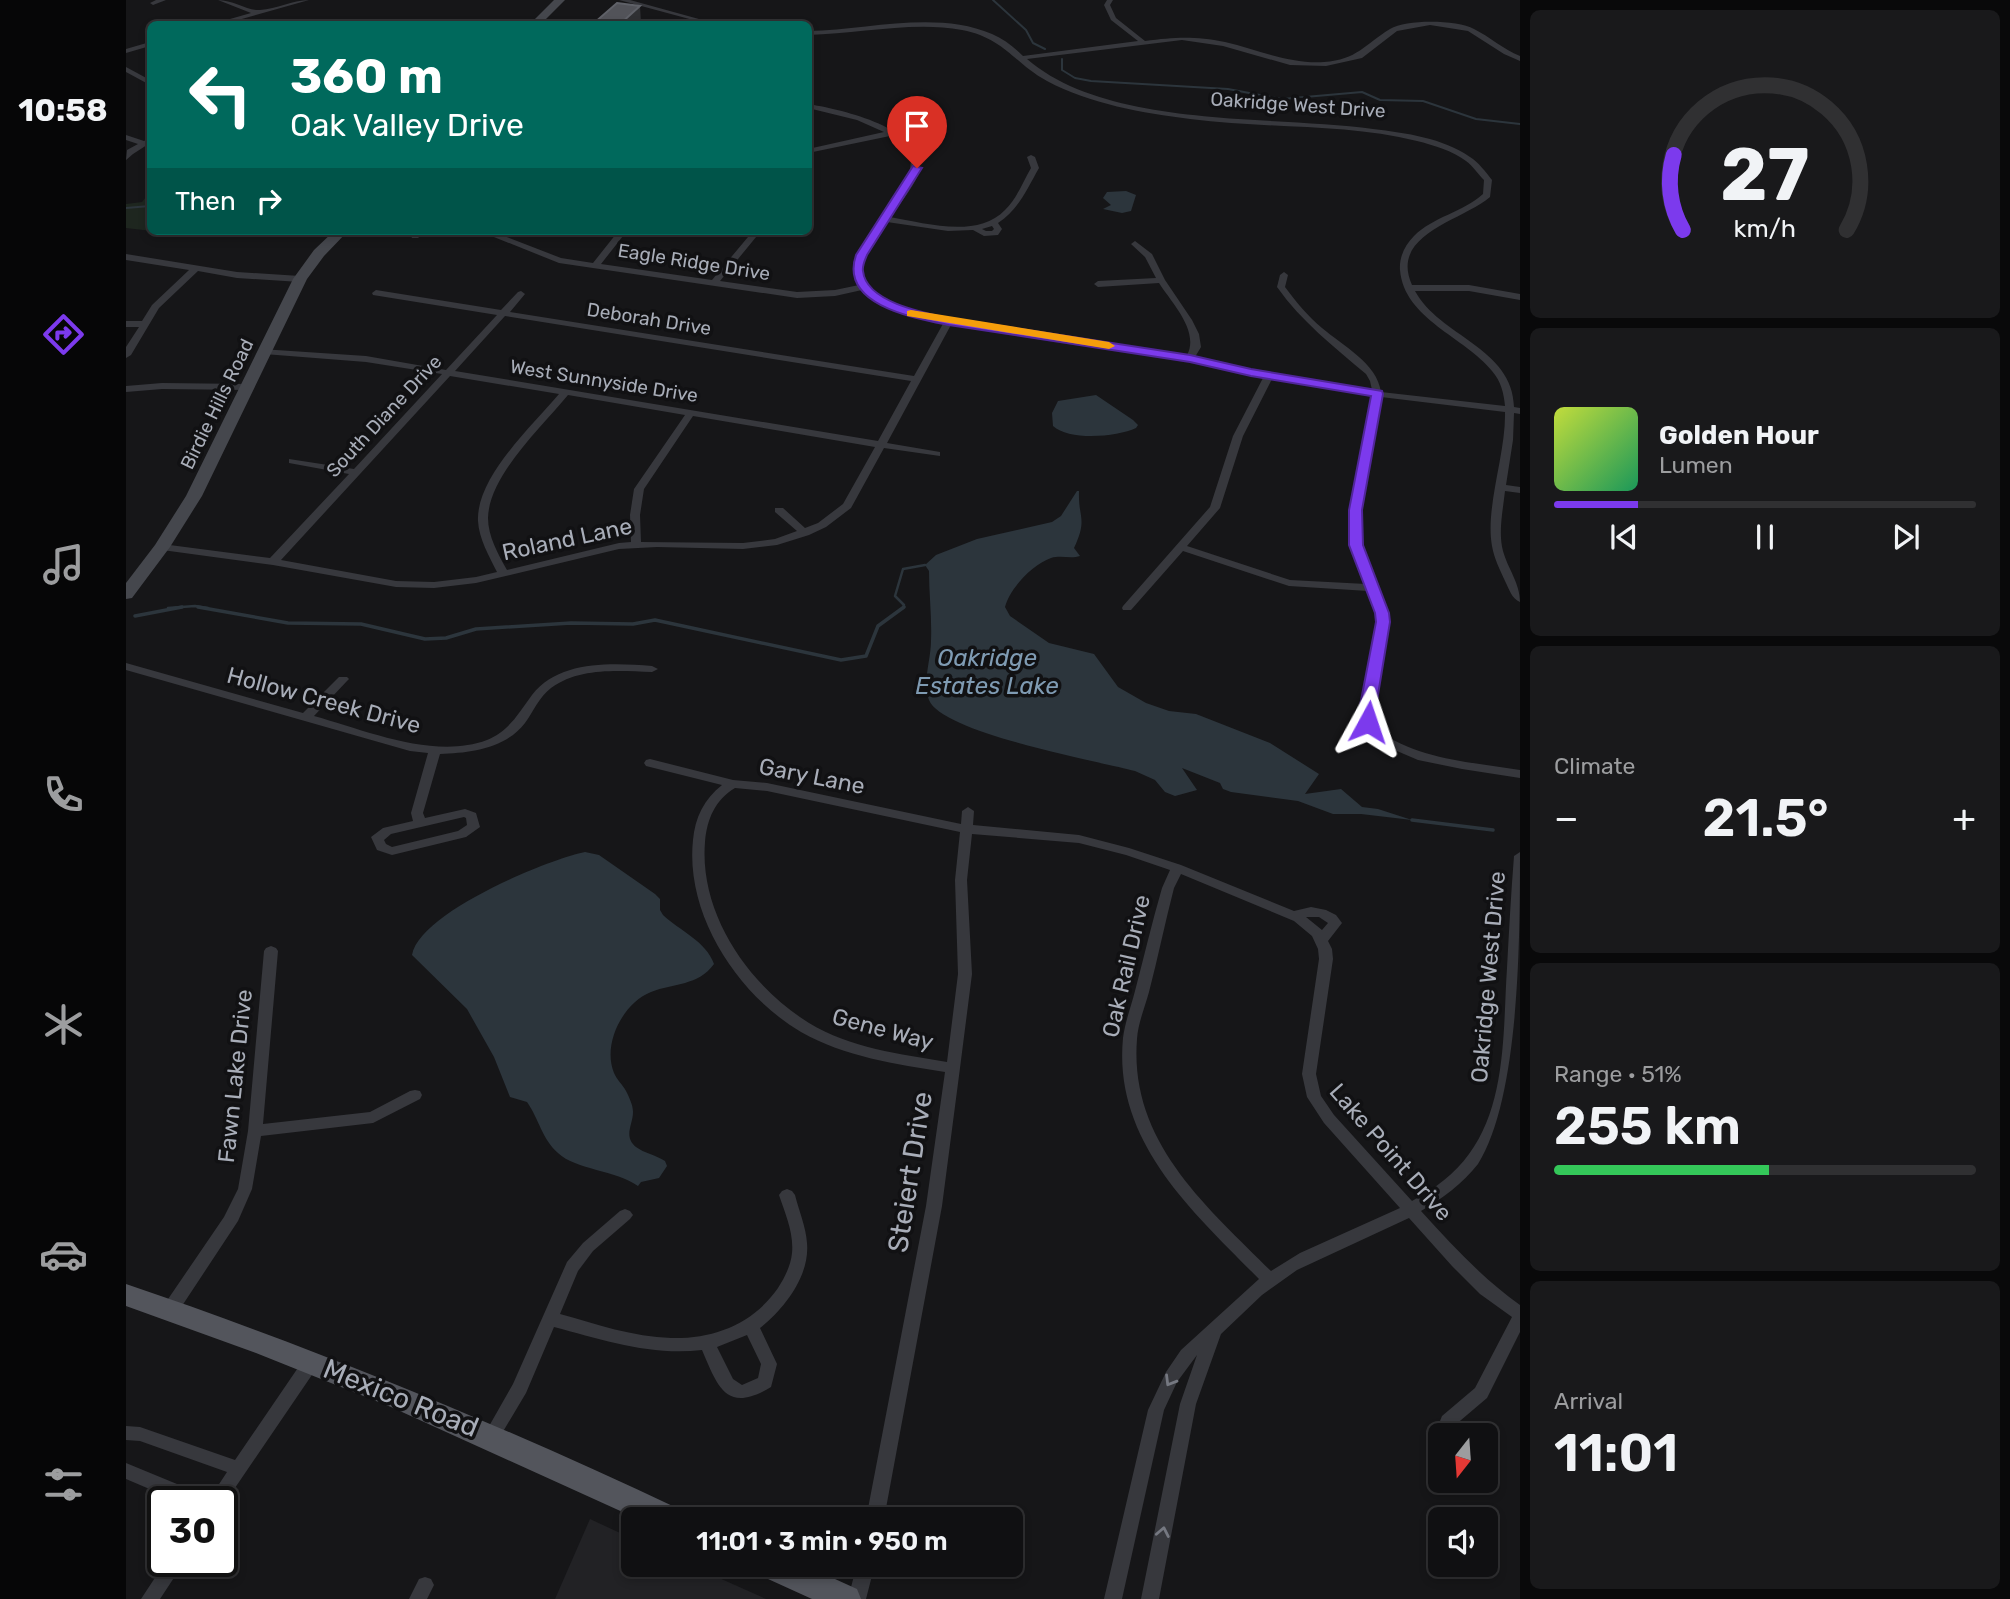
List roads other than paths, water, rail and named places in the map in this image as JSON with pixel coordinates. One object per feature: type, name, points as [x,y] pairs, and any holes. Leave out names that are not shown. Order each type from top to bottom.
[{"type":"main road","points":[[538,21],[560,0]]},
{"type":"main road","name":"Birdie Hills Road","points":[[126,594],[162,547],[194,496],[300,279],[319,253],[337,235]]},
{"type":"main road","name":"Mexico Road","points":[[126,1295],[313,1361],[492,1435],[644,1507]]},
{"type":"main road","points":[[797,1577],[846,1599]]},
{"type":"street","points":[[153,3],[163,0]]},
{"type":"street","points":[[221,0],[258,13]]},
{"type":"street","points":[[229,21],[306,0]]},
{"type":"street","points":[[622,0],[702,21]]},
{"type":"street","points":[[1110,0],[1107,5],[1113,19],[1142,41]]},
{"type":"street","points":[[1022,58],[1172,38],[1204,40],[1280,62],[1314,65],[1352,59],[1364,54],[1395,29],[1430,23],[1470,29],[1520,59]]},
{"type":"street","name":"Oakridge West Drive","points":[[812,33],[913,25],[955,27],[995,37],[1060,85],[1165,112],[1235,122],[1362,128],[1425,142],[1468,159],[1485,172],[1489,187],[1487,195],[1471,208],[1440,221],[1415,239],[1403,266],[1403,275],[1409,288]]},
{"type":"street","points":[[126,51],[147,45]]},
{"type":"street","points":[[126,69],[147,81]]},
{"type":"street","points":[[812,107],[864,118],[892,133],[906,144],[917,168],[861,255],[857,269],[863,287],[874,297],[902,310],[949,321],[1190,358],[1269,376],[1377,394],[1516,410]]},
{"type":"street","points":[[812,150],[892,133]]},
{"type":"street","points":[[126,137],[147,142]]},
{"type":"street","points":[[126,158],[147,142]]},
{"type":"street","points":[[885,219],[934,226],[975,227],[981,233],[998,232],[994,223],[1009,213],[1035,168],[1031,157]]},
{"type":"street","name":"Eagle Ridge Drive","points":[[493,235],[559,260],[714,283],[807,295],[863,287]]},
{"type":"street","points":[[714,283],[754,235]]},
{"type":"street","points":[[596,265],[619,236]]},
{"type":"street","points":[[1135,244],[1149,256],[1194,334],[1196,347],[1190,358]]},
{"type":"street","points":[[126,257],[259,278],[300,279]]},
{"type":"street","points":[[126,355],[144,324],[166,295],[196,268]]},
{"type":"street","points":[[1284,275],[1281,287],[1294,304],[1376,381],[1377,394],[1356,510],[1356,545],[1383,622],[1367,711],[1372,732],[1381,741],[1406,752],[1520,774]]},
{"type":"street","points":[[1098,284],[1161,280]]},
{"type":"street","points":[[1520,297],[1469,288],[1409,288],[1417,302],[1429,314],[1491,364],[1506,384],[1516,410],[1500,487],[1496,542],[1520,599]]},
{"type":"street","name":"Deborah Drive","points":[[376,293],[916,379]]},
{"type":"street","name":"South Diane Drive","points":[[273,562],[521,294]]},
{"type":"street","name":"Roland Lane","points":[[162,547],[273,562],[413,586],[452,584],[583,553],[636,544],[743,546],[777,542],[805,533],[837,516],[847,506],[949,321]]},
{"type":"street","points":[[126,324],[144,324]]},
{"type":"street","name":"West Sunnyside Drive","points":[[264,351],[336,355],[448,372],[937,454]]},
{"type":"street","points":[[1127,608],[1215,508],[1238,436],[1269,376]]},
{"type":"street","points":[[126,389],[162,386],[247,387]]},
{"type":"street","points":[[503,573],[486,539],[483,516],[487,493],[502,470],[566,392]]},
{"type":"street","points":[[636,544],[635,515],[639,489],[691,413]]},
{"type":"street","points":[[292,461],[355,472]]},
{"type":"street","points":[[1500,487],[1520,490]]},
{"type":"street","points":[[779,510],[805,533]]},
{"type":"street","points":[[1180,547],[1289,583],[1371,589]]},
{"type":"street","name":"Hollow Creek Drive","points":[[126,666],[414,748],[435,751],[457,750],[497,739],[513,729],[536,696],[561,678],[595,668],[652,669]]},
{"type":"street","points":[[306,717],[343,679]]},
{"type":"street","points":[[420,822],[417,813],[435,751]]},
{"type":"street","name":"Gary Lane","points":[[650,764],[733,784],[766,787],[966,829]]},
{"type":"street","name":"Gene Way","points":[[733,784],[722,789],[703,818],[699,837],[698,876],[709,914],[744,972],[760,992],[782,1011],[826,1038],[900,1059],[953,1068]]},
{"type":"street","name":"Steiert Drive","points":[[877,1507],[934,1206],[953,1068],[965,974],[961,880],[968,811]]},
{"type":"street","points":[[464,814],[472,816],[474,827],[462,834],[392,851],[382,849],[377,844],[377,837],[387,831],[420,822],[464,814]]},
{"type":"street","name":"Lake Point Drive","points":[[966,829],[1079,839],[1177,868],[1294,916],[1309,925],[1325,949],[1326,969],[1309,1074],[1314,1097],[1329,1119],[1414,1210],[1457,1261],[1486,1289],[1520,1315]]},
{"type":"street","name":"Oakridge West Drive","points":[[1113,1599],[1156,1410],[1167,1385],[1184,1359],[1238,1305],[1269,1279],[1304,1259],[1414,1210],[1446,1186],[1473,1159],[1487,1137],[1498,1110],[1507,1059],[1520,856]]},
{"type":"street","name":"Oak Rail Drive","points":[[1177,868],[1168,888],[1130,1038],[1132,1093],[1141,1124],[1157,1154],[1181,1188],[1269,1279]]},
{"type":"street","name":"Lake Point Drive","points":[[1294,916],[1318,912],[1329,916],[1335,923],[1334,928],[1321,941]]},
{"type":"street","name":"Fawn Lake Drive","points":[[170,1310],[230,1221],[245,1189],[255,1130],[271,951]]},
{"type":"street","points":[[255,1130],[373,1117],[415,1095]]},
{"type":"street","points":[[551,1319],[667,1345],[707,1343],[751,1326],[773,1307],[785,1291],[800,1253],[798,1233],[787,1195]]},
{"type":"street","points":[[492,1435],[520,1388],[572,1267],[588,1247],[625,1215]]},
{"type":"street","points":[[1448,1421],[1481,1393],[1520,1315]]},
{"type":"street","points":[[707,1343],[725,1383],[737,1392],[751,1392],[765,1382],[769,1364],[751,1326]]},
{"type":"street","name":"Oakridge West Drive","points":[[1150,1599],[1188,1404],[1214,1330]]},
{"type":"street","points":[[227,1486],[313,1361]]},
{"type":"street","points":[[126,1433],[139,1434],[239,1469]]},
{"type":"street","points":[[126,1471],[162,1486]]},
{"type":"street","points":[[150,1599],[165,1577]]},
{"type":"street","points":[[857,1599],[863,1577]]},
{"type":"water","points":[[1126,191],[1136,195],[1131,211],[1122,213],[1103,209],[1111,205],[1103,198],[1107,192]]},
{"type":"water","points":[[1096,395],[1133,420],[1138,425],[1136,428],[1117,434],[1081,436],[1060,431],[1053,426],[1052,413],[1058,401]]},
{"type":"water","name":"Oakridge Estates Lake","points":[[1077,491],[1081,524],[1074,548],[1080,556],[1051,558],[1029,572],[1008,600],[1005,607],[1010,616],[1049,643],[1094,654],[1118,687],[1146,703],[1169,711],[1196,714],[1270,743],[1319,774],[1305,794],[1341,789],[1362,807],[1412,820],[1361,814],[1333,814],[1298,801],[1231,792],[1223,789],[1220,783],[1182,768],[1197,790],[1175,796],[1165,792],[1155,780],[1135,771],[1023,744],[961,724],[940,712],[929,700],[927,693],[931,624],[929,571],[925,565],[936,555],[977,539],[1052,522],[1061,516]]},
{"type":"water","points":[[585,852],[599,855],[655,894],[660,899],[663,915],[699,943],[714,964],[693,980],[641,997],[617,1026],[611,1062],[633,1109],[630,1139],[636,1147],[665,1161],[667,1166],[659,1178],[641,1182],[638,1186],[619,1176],[575,1163],[558,1153],[544,1135],[527,1102],[510,1097],[494,1057],[467,1009],[412,955],[420,939],[436,922],[460,906],[515,877]]},
{"type":"waterway","points":[[993,0],[1026,30],[1033,43],[1045,49]]},
{"type":"waterway","points":[[1062,59],[1062,70],[1075,78],[1091,81],[1228,89],[1282,99],[1362,92],[1380,100],[1423,101],[1476,119],[1520,124]]},
{"type":"waterway","points":[[126,208],[147,206]]},
{"type":"waterway","points":[[903,608],[904,605],[895,596],[903,569],[925,565]]},
{"type":"waterway","points":[[135,616],[182,607]]},
{"type":"waterway","points":[[198,607],[288,623],[361,624],[425,639],[446,638],[476,629],[571,623],[633,624],[655,620],[841,660],[866,656],[878,626],[903,608]]},
{"type":"waterway","points":[[168,608],[208,608]]},
{"type":"waterway","points":[[1412,820],[1493,830]]}]
